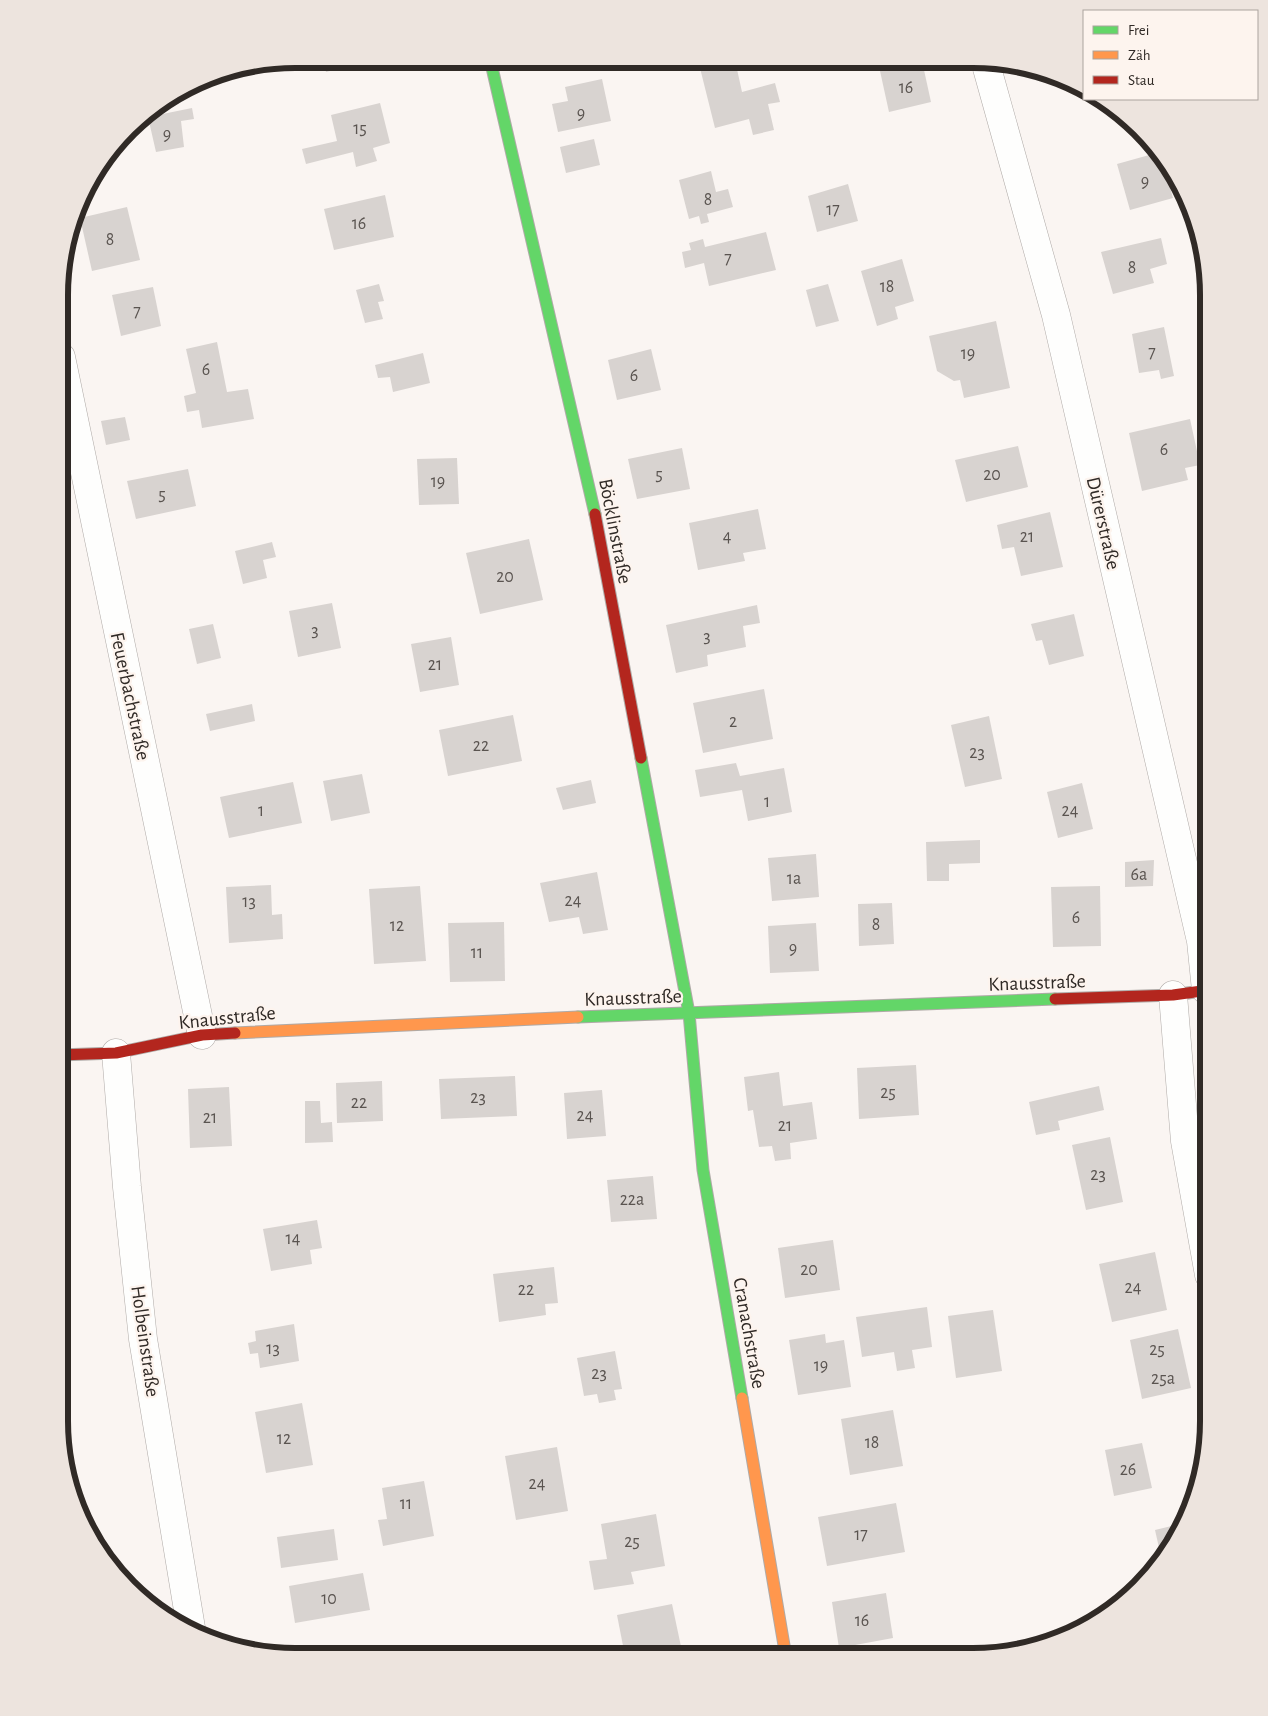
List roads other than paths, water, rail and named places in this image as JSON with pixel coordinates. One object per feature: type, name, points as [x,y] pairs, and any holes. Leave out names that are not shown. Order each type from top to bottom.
[{"type":"street","name":"Böcklinstraße","points":[[492,68],[592,505],[688,1013]]},
{"type":"street","name":"Dürerstraße","points":[[986,68],[1056,315],[1200,944]]},
{"type":"street","name":"Feuerbachstraße","points":[[68,391],[202,1035]]},
{"type":"street","name":"Knausstraße","points":[[68,1055],[116,1053],[202,1035],[688,1013],[1173,995],[1200,991]]},
{"type":"street","points":[[1173,995],[1185,1141],[1200,1225]]},
{"type":"street","name":"Cranachstraße","points":[[688,1013],[703,1170],[784,1648]]},
{"type":"street","name":"Holbeinstraße","points":[[116,1053],[127,1188],[144,1339],[190,1623]]}]
